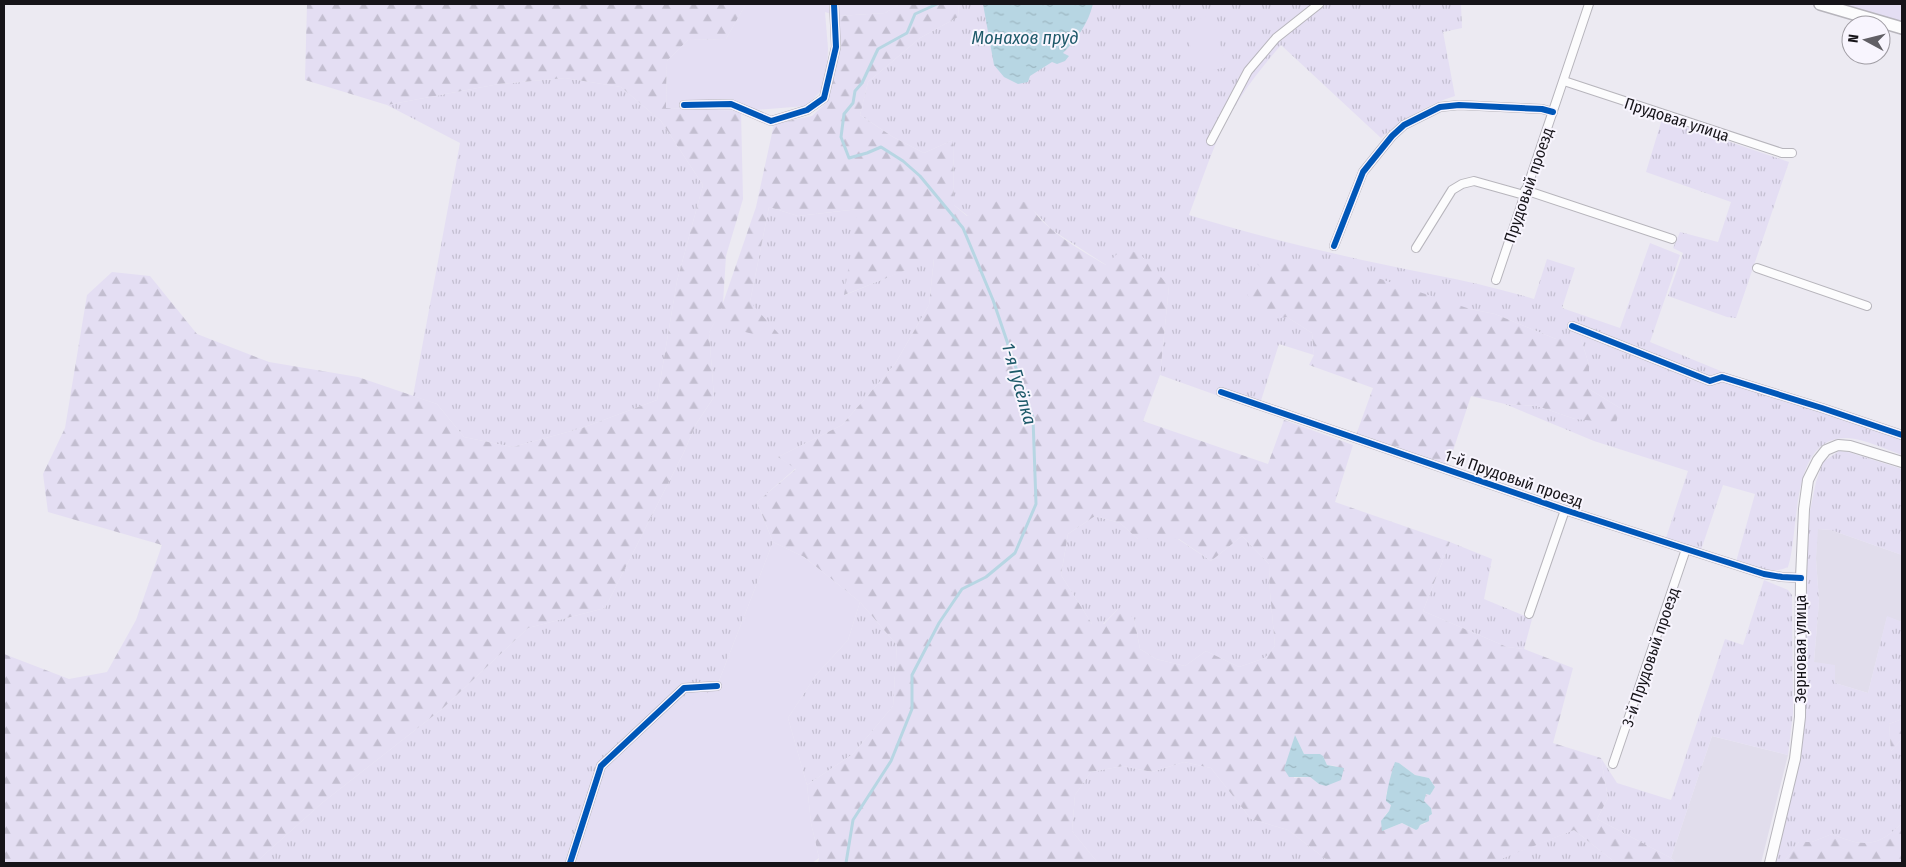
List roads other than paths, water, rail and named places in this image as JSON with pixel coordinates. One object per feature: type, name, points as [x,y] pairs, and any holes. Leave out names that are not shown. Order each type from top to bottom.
[{"type":"main road","points":[[1820,4],[1902,28]]},
{"type":"street","points":[[684,105],[731,104],[772,121],[807,110],[824,98],[836,47],[834,4]]},
{"type":"street","points":[[1211,141],[1248,71],[1276,38],[1319,4]]},
{"type":"street","name":"Прудовый проезд","points":[[1496,280],[1589,4]]},
{"type":"street","name":"Прудовая улица","points":[[1564,81],[1782,154],[1792,153]]},
{"type":"street","points":[[1334,246],[1363,172],[1392,136],[1404,125],[1440,107],[1459,105],[1542,109],[1553,112]]},
{"type":"street","points":[[1416,248],[1452,190],[1474,180],[1524,193],[1672,239]]},
{"type":"street","points":[[1757,268],[1868,306]]},
{"type":"street","points":[[1572,326],[1710,381],[1722,377],[1902,434]]},
{"type":"street","name":"1-й Прудовый проезд","points":[[1221,392],[1565,510],[1686,549],[1764,574],[1800,578]]},
{"type":"street","name":"Зерновая улица","points":[[1770,863],[1795,759],[1800,717],[1800,578],[1804,509],[1808,480],[1818,460],[1826,450],[1838,445],[1850,446],[1902,462]]},
{"type":"street","points":[[1528,614],[1565,510]]},
{"type":"street","name":"3-й Прудовый проезд","points":[[1613,764],[1686,549]]},
{"type":"street","points":[[570,863],[601,766],[684,688],[717,686]]},
{"type":"water","name":"Монахов пруд","points":[[983,4],[1093,4],[1081,31],[1063,53],[1069,56],[1065,61],[1057,64],[1052,62],[1030,76],[1028,82],[1018,84],[1004,77],[994,65]]},
{"type":"water","points":[[1295,735],[1304,754],[1320,754],[1327,765],[1344,768],[1341,780],[1326,786],[1319,784],[1310,777],[1289,777],[1284,769]]},
{"type":"water","points":[[1395,762],[1415,775],[1429,778],[1435,787],[1430,795],[1426,794],[1424,801],[1431,808],[1432,814],[1429,816],[1429,821],[1420,825],[1416,830],[1402,823],[1382,831],[1381,821],[1391,805],[1386,801],[1386,797]]},
{"type":"waterway","name":"1-я Гусёлка","points":[[846,863],[853,820],[891,761],[912,709],[912,675],[939,623],[962,589],[986,577],[1015,553],[1036,504],[1033,418],[993,300],[963,228],[920,176],[903,161],[881,147],[849,158],[841,137],[844,114],[853,103],[855,91],[862,83],[878,49],[907,33],[915,14],[937,4]]}]
